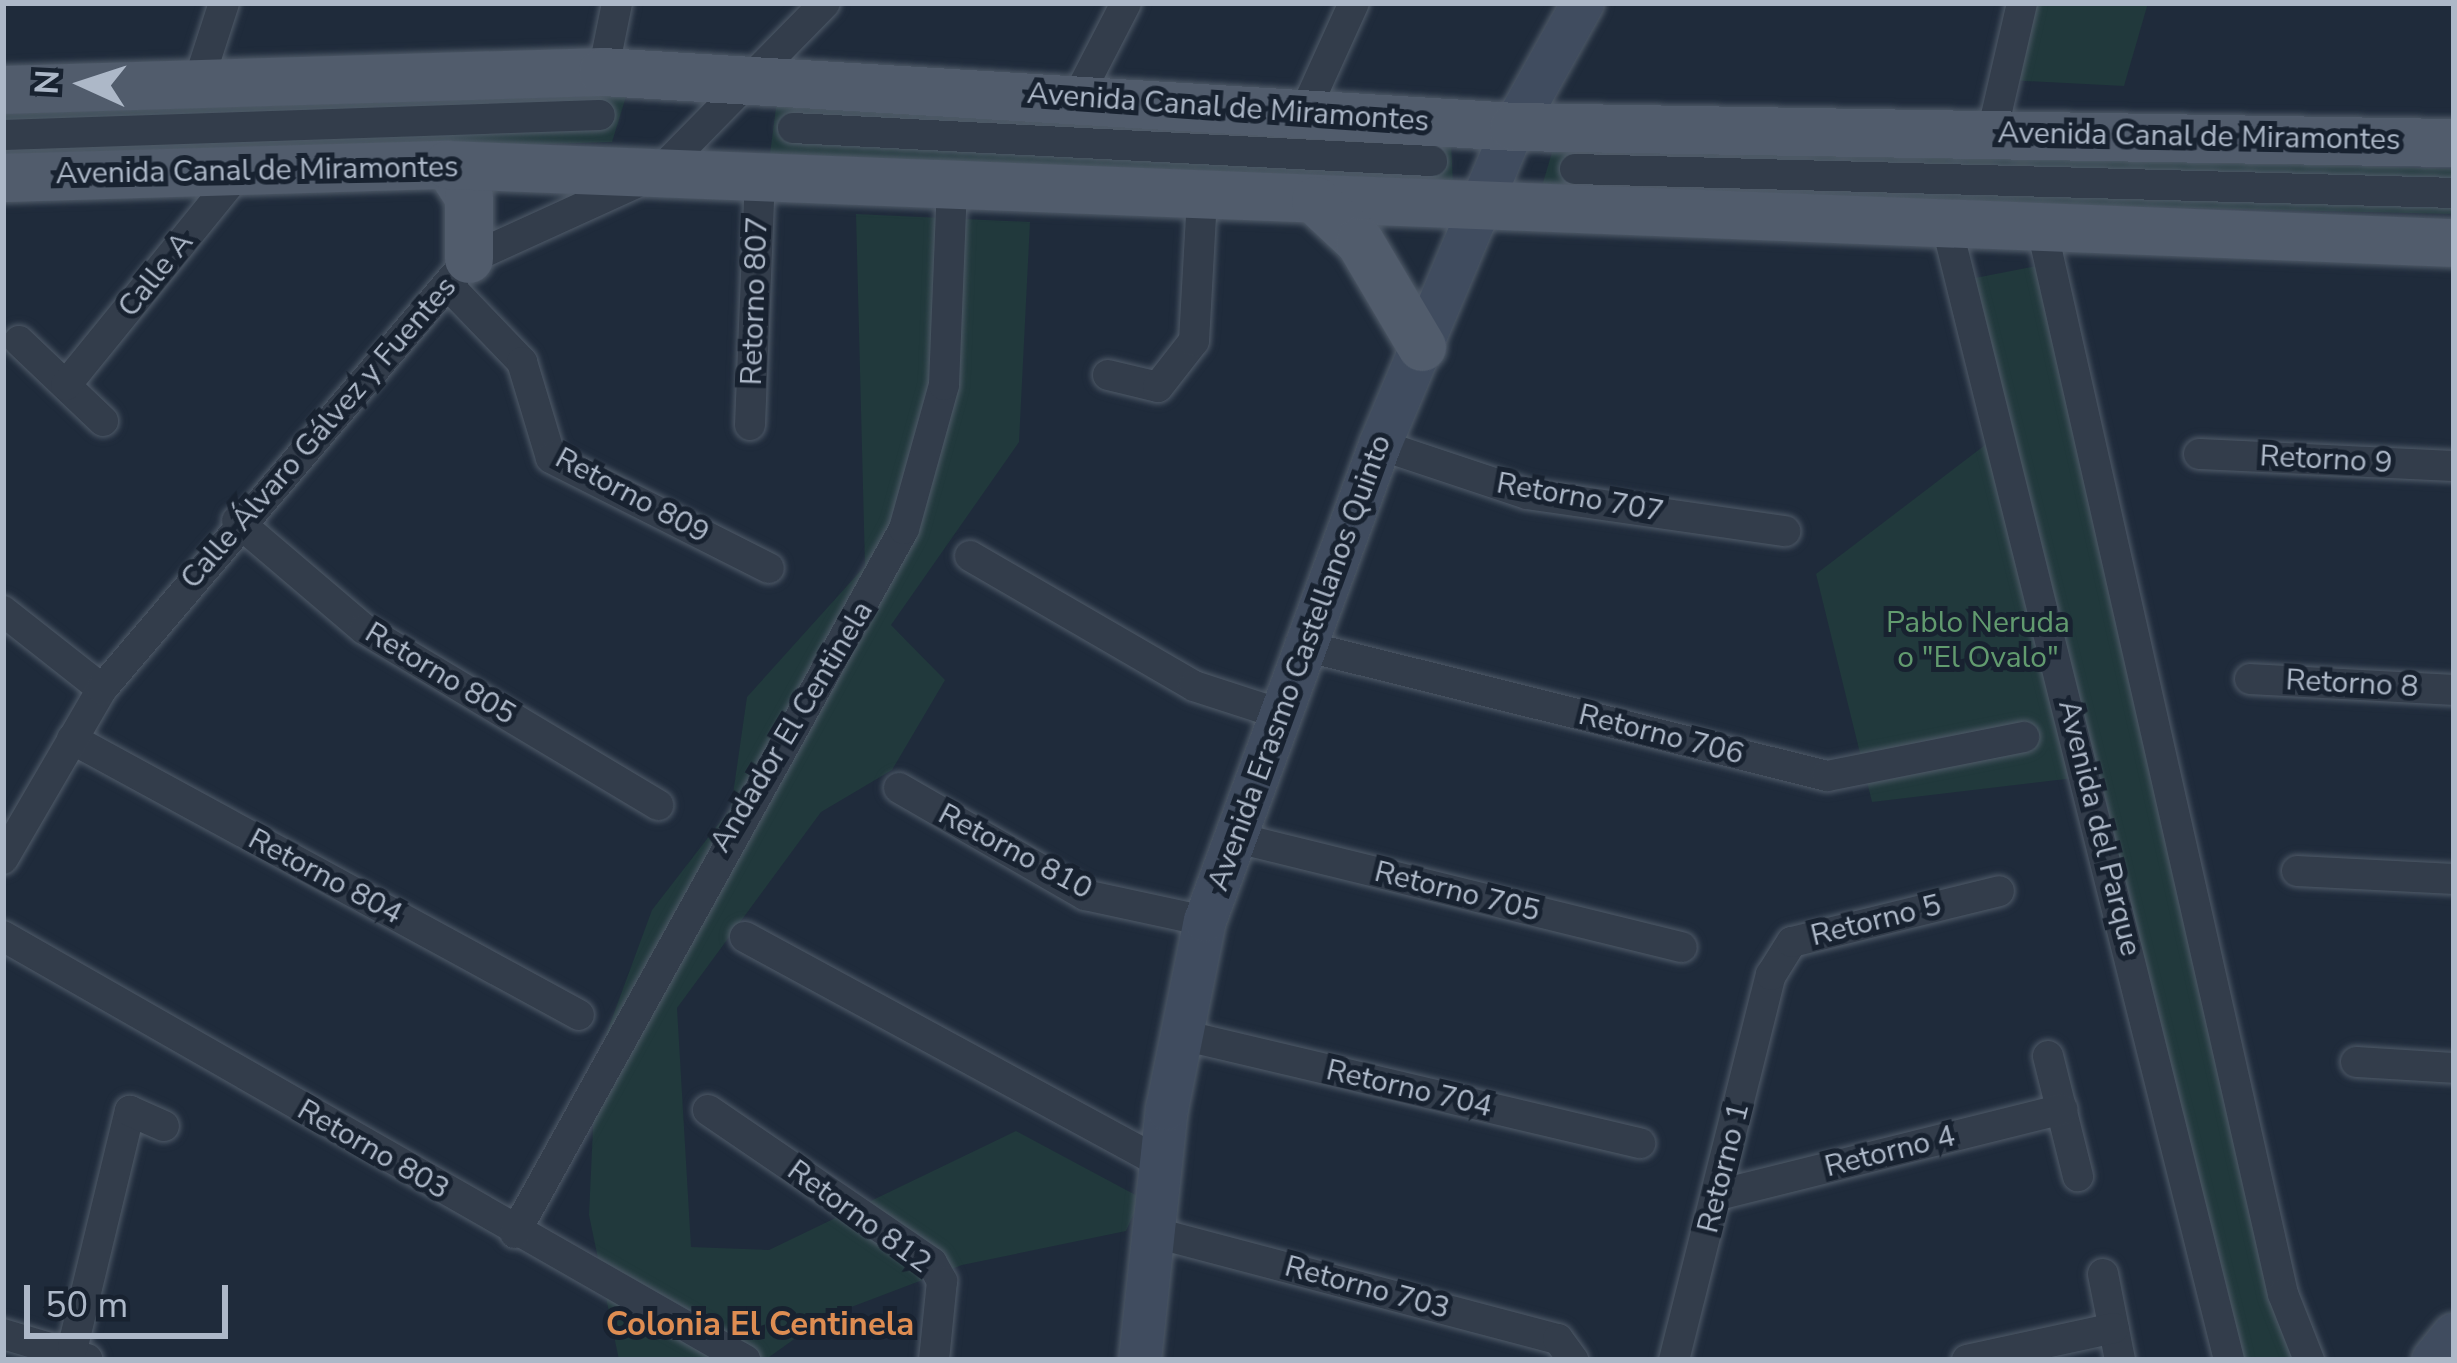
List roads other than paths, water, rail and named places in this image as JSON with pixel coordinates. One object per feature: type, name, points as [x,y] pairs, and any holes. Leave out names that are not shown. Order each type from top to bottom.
[{"type":"main road","name":"Avenida Canal de Miramontes","points":[[3,90],[199,80],[601,93],[747,76],[1514,127],[2454,142]]},
{"type":"main road","name":"Avenida Canal de Miramontes","points":[[3,178],[245,165],[448,165],[1480,210],[2454,243]]},
{"type":"main road","points":[[448,165],[470,197],[459,272]]},
{"type":"main road","points":[[1316,201],[1360,242],[1423,347]]},
{"type":"street","points":[[199,80],[224,3]]},
{"type":"street","points":[[3,135],[601,93],[617,3]]},
{"type":"street","name":"Calle Álvaro Gálvez y Fuentes","points":[[4,855],[103,689],[237,521],[459,272],[658,173],[747,76],[825,3]]},
{"type":"street","points":[[1077,98],[1126,3]]},
{"type":"street","points":[[1304,113],[1354,3]]},
{"type":"street","name":"Avenida Erasmo Castellanos Quinto","points":[[1140,1360],[1178,1034],[1204,922],[1300,645],[1381,445],[1514,127],[1583,3]]},
{"type":"street","points":[[1992,133],[2022,3]]},
{"type":"street","points":[[793,128],[1432,161]]},
{"type":"street","name":"Calle A","points":[[66,385],[245,165]]},
{"type":"street","points":[[1575,169],[2454,193]]},
{"type":"street","name":"Retorno 807","points":[[750,424],[760,177]]},
{"type":"street","name":"Andador El Centinela","points":[[515,1233],[723,839],[904,530],[944,385],[952,186]]},
{"type":"street","points":[[1108,375],[1158,388],[1194,341],[1202,198]]},
{"type":"street","name":"Avenida del Parque","points":[[1947,226],[2228,1360]]},
{"type":"street","points":[[2042,229],[2282,1294],[2309,1360]]},
{"type":"street","name":"Retorno 809","points":[[459,272],[522,362],[551,458],[769,568]]},
{"type":"street","points":[[19,341],[104,422]]},
{"type":"street","name":"Retorno 707","points":[[1381,445],[1527,494],[1784,531]]},
{"type":"street","name":"Retorno 9","points":[[2199,454],[2454,466]]},
{"type":"street","name":"Retorno 805","points":[[237,521],[364,629],[658,806]]},
{"type":"street","points":[[970,556],[1194,686],[1277,713]]},
{"type":"street","points":[[3,610],[103,689]]},
{"type":"street","name":"Retorno 706","points":[[1300,645],[1826,776],[2024,736]]},
{"type":"street","name":"Retorno 8","points":[[2250,679],[2454,690]]},
{"type":"street","name":"Retorno 804","points":[[72,739],[579,1015]]},
{"type":"street","name":"Retorno 810","points":[[899,788],[1084,895],[1204,922]]},
{"type":"street","name":"Retorno 705","points":[[1233,837],[1682,946]]},
{"type":"street","points":[[2297,871],[2454,879]]},
{"type":"street","name":"Retorno 5","points":[[1771,975],[1792,942],[1999,891]]},
{"type":"street","name":"Retorno 803","points":[[3,936],[515,1233],[745,1360]]},
{"type":"street","points":[[745,937],[1160,1162]]},
{"type":"street","name":"Retorno 1","points":[[1673,1360],[1771,975]]},
{"type":"street","name":"Retorno 704","points":[[1178,1034],[1640,1143]]},
{"type":"street","points":[[2048,1056],[2078,1176]]},
{"type":"street","points":[[2356,1062],[2454,1068]]},
{"type":"street","name":"Retorno 4","points":[[1718,1195],[2062,1109]]},
{"type":"street","name":"Retorno 812","points":[[708,1110],[932,1264],[943,1282],[934,1360]]},
{"type":"street","points":[[3,1334],[81,1353],[130,1111],[164,1126]]},
{"type":"street","name":"Retorno 703","points":[[1152,1232],[1558,1339],[1573,1360]]},
{"type":"street","points":[[2103,1274],[2120,1360]]},
{"type":"street","points":[[1967,1360],[2114,1328]]},
{"type":"street","points":[[2433,1360],[2454,1334]]},
{"type":"district","name":"Colonia El Centinela","points":[[760,1325]]},
{"type":"park label","name":"Pablo Neruda o \"El Ovalo\"","points":[[1978,640]]}]
